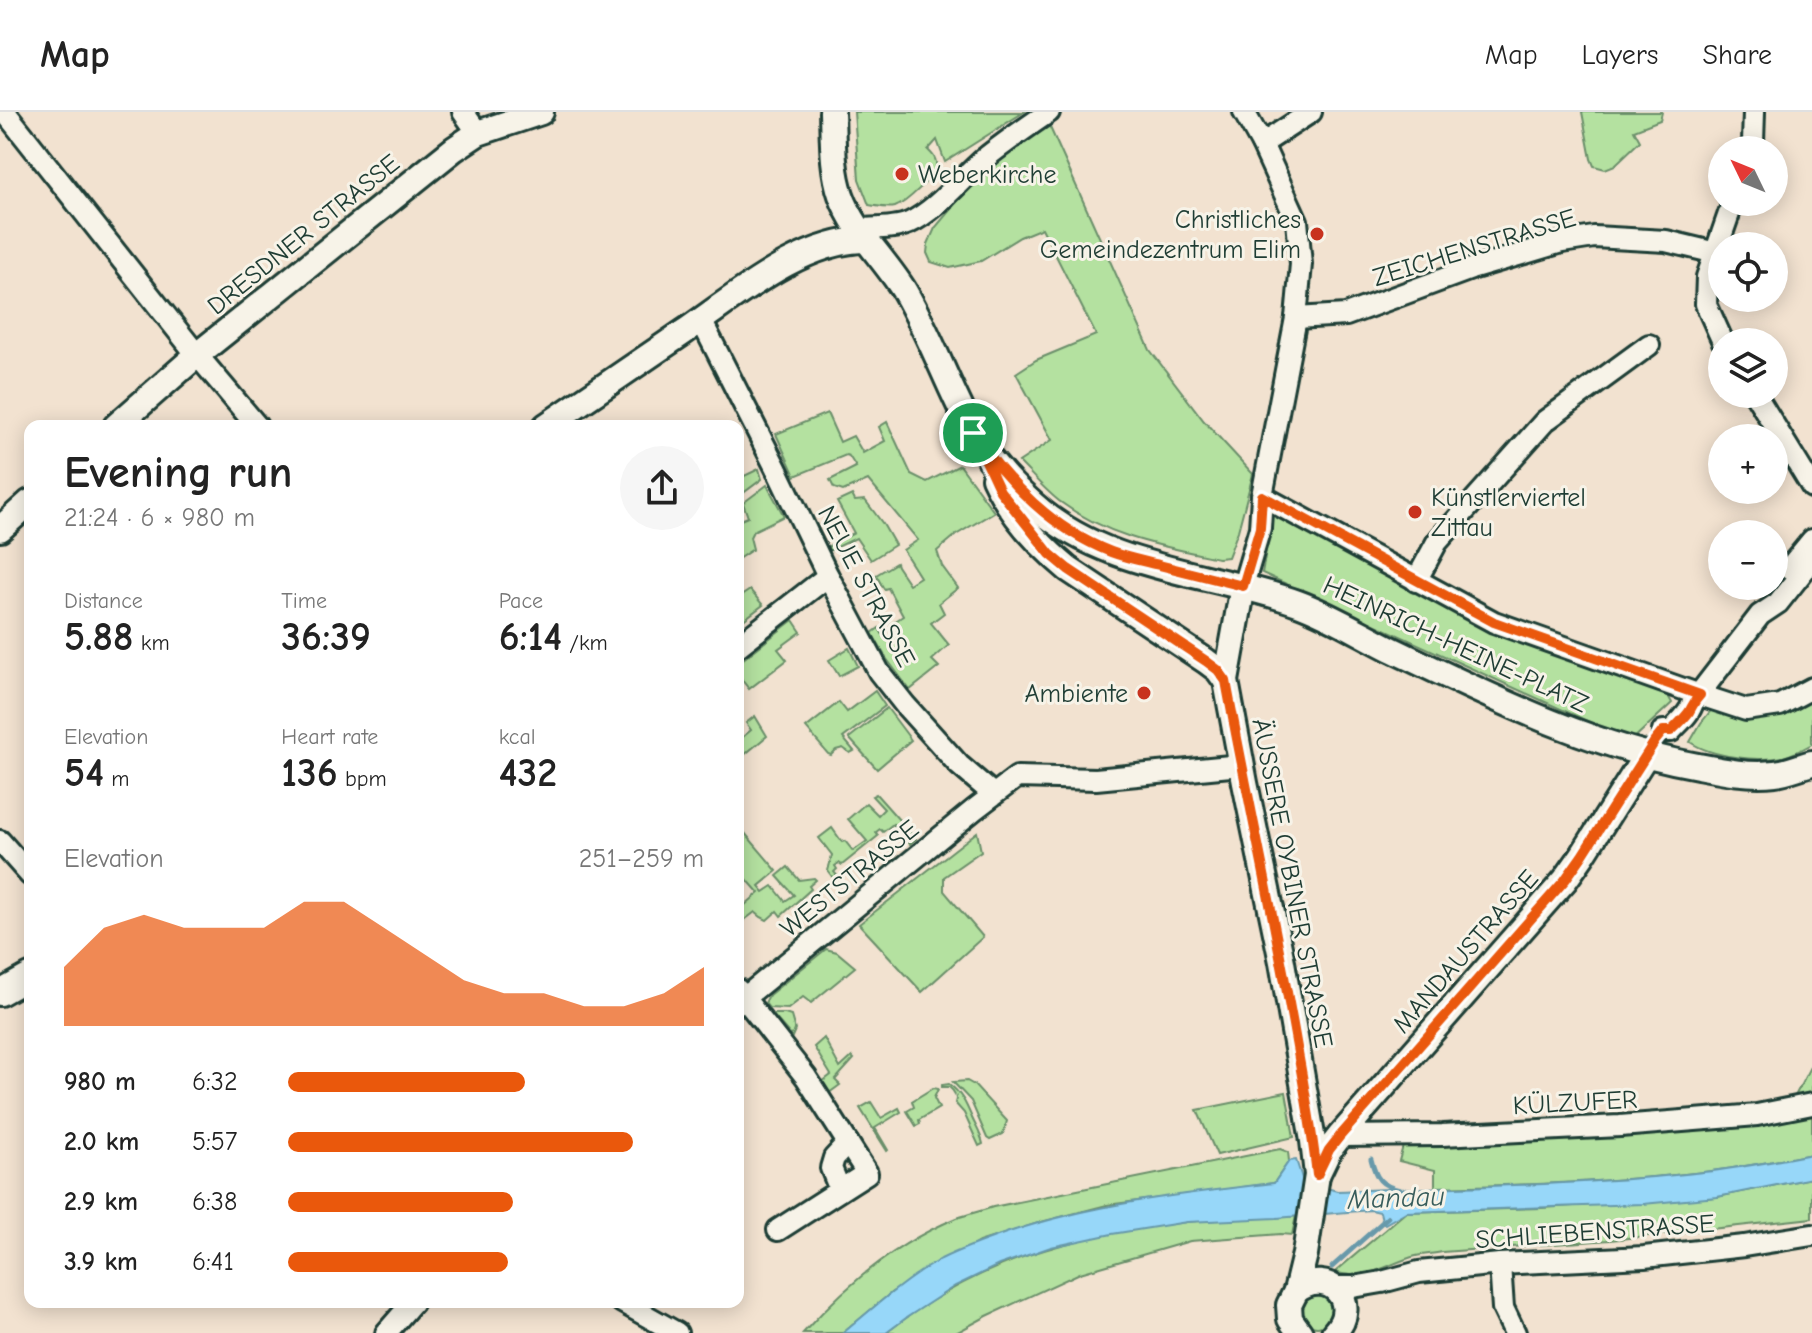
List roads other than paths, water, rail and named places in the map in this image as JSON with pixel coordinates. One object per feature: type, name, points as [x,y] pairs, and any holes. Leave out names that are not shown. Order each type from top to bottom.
[{"type":"main road","name":"DRESDNER STRASSE","points":[[123,420],[197,355],[454,149],[478,133],[541,112]]},
{"type":"main road","points":[[832,112],[840,193],[851,217],[895,276],[913,307],[1000,491],[1050,554],[1206,661],[1226,681]]},
{"type":"main road","points":[[555,420],[782,266],[834,243],[864,234]]},
{"type":"main road","name":"HEINRICH-HEINE-PLATZ","points":[[973,433],[994,463],[1036,507],[1084,539],[1111,552],[1301,604],[1466,685],[1584,734],[1646,755],[1758,774],[1780,773],[1812,763]]},
{"type":"main road","points":[[4,518],[24,506]]},
{"type":"main road","name":"ÄUSSERE OYBINER STRASSE","points":[[1243,586],[1226,681],[1282,962],[1328,1145]]},
{"type":"main road","name":"MANDAUSTRASSE","points":[[1292,1330],[1289,1305],[1296,1291],[1316,1183],[1328,1145],[1565,880],[1646,755]]},
{"type":"main road","points":[[0,993],[24,979]]},
{"type":"main road","points":[[1305,1254],[1328,1285],[1343,1299],[1337,1328]]},
{"type":"main road","points":[[1296,1291],[1309,1283],[1328,1285]]},
{"type":"street","points":[[5,112],[252,420]]},
{"type":"street","points":[[463,112],[478,133]]},
{"type":"street","points":[[864,234],[903,225],[918,217],[983,160],[1049,112]]},
{"type":"street","points":[[1243,586],[1260,528],[1262,496],[1296,318],[1301,264],[1297,221],[1244,112]]},
{"type":"street","points":[[1262,144],[1311,112]]},
{"type":"street","points":[[1753,136],[1754,112]]},
{"type":"street","name":"ZEICHENSTRASSE","points":[[1296,318],[1346,315],[1471,269],[1562,242],[1594,237],[1666,241],[1708,251]]},
{"type":"street","points":[[1708,274],[1708,308]]},
{"type":"street","name":"NEUE STRASSE","points":[[701,320],[879,672],[959,765],[993,794]]},
{"type":"street","points":[[1416,581],[1437,542],[1545,421],[1649,345]]},
{"type":"street","points":[[1764,408],[1812,487]]},
{"type":"street","name":"HEINRICH-HEINE-PLATZ","points":[[1262,496],[1494,622],[1696,698],[1746,710],[1780,705],[1812,688]]},
{"type":"street","points":[[1788,569],[1812,540]]},
{"type":"street","points":[[1646,755],[1663,731],[1671,731],[1691,709],[1696,698],[1760,615],[1778,603],[1812,560]]},
{"type":"street","points":[[744,641],[828,576]]},
{"type":"street","points":[[1760,615],[1765,600]]},
{"type":"street","points":[[993,794],[1017,777],[1096,779],[1241,765]]},
{"type":"street","name":"WESTSTRASSE","points":[[744,994],[993,794]]},
{"type":"street","points":[[0,841],[24,868]]},
{"type":"street","points":[[744,1002],[806,1077],[867,1173],[778,1230]]},
{"type":"street","name":"KÜLZUFER","points":[[1328,1145],[1757,1115],[1812,1104]]},
{"type":"street","points":[[840,1190],[831,1168],[834,1158],[848,1143]]},
{"type":"street","name":"SCHLIEBENSTRASSE","points":[[1328,1285],[1351,1287],[1419,1272],[1500,1264],[1644,1257],[1812,1235]]},
{"type":"street","points":[[1500,1264],[1503,1308],[1515,1333]]},
{"type":"street","name":"SCHLIEBENSTRASSE","points":[[1337,1328],[1382,1282]]},
{"type":"street","points":[[394,1330],[409,1308]]},
{"type":"street","points":[[630,1308],[656,1328],[677,1333]]},
{"type":"water","name":"Mandau","points":[[1812,1154],[1812,1178],[1717,1197],[1643,1204],[1406,1212],[1385,1224],[1380,1212],[1371,1210],[1187,1222],[1112,1234],[1051,1247],[999,1265],[955,1286],[886,1333],[843,1333],[915,1275],[975,1244],[1042,1222],[1107,1207],[1274,1183],[1289,1161],[1296,1160],[1303,1181],[1337,1191],[1658,1177]]},
{"type":"waterway","name":"Mandau","points":[[1371,1159],[1380,1180],[1400,1190]]},
{"type":"waterway","name":"Mandau","points":[[1332,1267],[1388,1217]]},
{"type":"place","name":"Weberkirche","points":[[902,174]]},
{"type":"place","name":"Christliches Gemeindezentrum Elim","points":[[1317,234]]},
{"type":"place","name":"Künstlerviertel Zittau","points":[[1415,512]]},
{"type":"place","name":"Ambiente","points":[[1144,693]]}]
